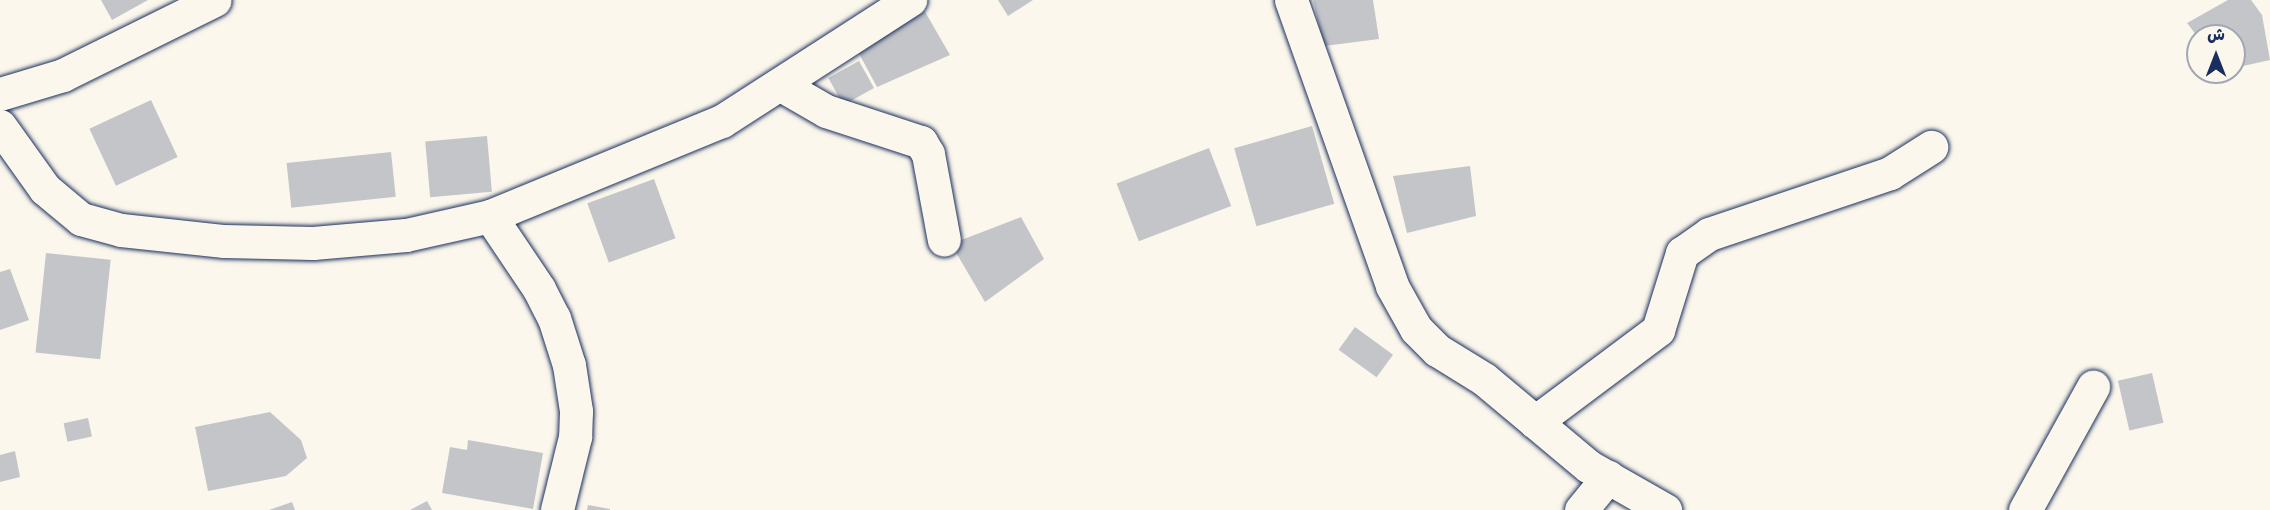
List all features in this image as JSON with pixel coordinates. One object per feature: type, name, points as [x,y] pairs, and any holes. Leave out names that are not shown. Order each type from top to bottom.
[{"type":"street","points":[[0,94],[63,75],[215,0]]},
{"type":"street","points":[[0,126],[45,189],[81,219],[121,230],[224,241],[313,243],[406,235],[490,216],[672,144],[722,121],[910,0]]},
{"type":"street","points":[[1291,0],[1392,286],[1416,329],[1437,350],[1484,379],[1534,422],[1608,477],[1665,510]]},
{"type":"street","points":[[781,85],[826,111],[921,142],[928,154],[944,240]]},
{"type":"street","points":[[1534,422],[1658,330],[1682,253],[1709,234],[1890,173],[1931,147]]},
{"type":"street","points":[[490,216],[539,289],[554,318],[569,365],[576,411],[575,437],[557,510]]},
{"type":"street","points":[[2025,510],[2093,387]]},
{"type":"street","points":[[1581,510],[1608,477]]},
{"type":"building","points":[[101,0],[148,0],[112,20]]},
{"type":"building","points":[[998,0],[1033,0],[1008,16]]},
{"type":"building","points":[[1313,0],[1373,0],[1379,39],[1324,46]]},
{"type":"building","points":[[2228,0],[2251,0],[2262,15],[2270,60],[2246,65],[2246,24],[2187,23]]},
{"type":"building","points":[[924,10],[950,55],[877,87],[856,48]]},
{"type":"building","points":[[859,61],[874,88],[843,105],[828,78]]},
{"type":"building","points":[[151,100],[178,157],[116,186],[89,129]]},
{"type":"building","points":[[1312,126],[1334,204],[1256,226],[1234,148]]},
{"type":"building","points":[[487,136],[492,192],[430,197],[425,141]]},
{"type":"building","points":[[1209,148],[1231,206],[1139,241],[1117,183]]},
{"type":"building","points":[[391,152],[396,197],[291,208],[287,163]]},
{"type":"building","points":[[1470,166],[1476,216],[1407,233],[1393,176]]},
{"type":"building","points":[[654,179],[676,238],[609,262],[587,203]]},
{"type":"building","points":[[1021,217],[1044,259],[985,302],[951,244]]},
{"type":"building","points":[[46,253],[111,260],[100,359],[36,352]]},
{"type":"building","points":[[10,269],[29,320],[0,330],[0,272]]},
{"type":"building","points":[[1355,327],[1393,355],[1377,377],[1339,350]]},
{"type":"building","points":[[2152,373],[2163,423],[2129,431],[2118,381]]},
{"type":"building","points":[[270,412],[301,440],[307,458],[286,476],[208,491],[195,427]]},
{"type":"building","points":[[88,418],[92,437],[67,442],[64,423]]},
{"type":"building","points":[[468,440],[543,453],[533,509],[442,493],[450,447],[467,450]]},
{"type":"building","points":[[15,451],[20,477],[0,482],[0,455]]},
{"type":"building","points":[[427,501],[432,510],[410,510]]},
{"type":"building","points":[[292,502],[295,510],[269,510]]},
{"type":"building","points":[[588,505],[610,509],[610,510],[587,510]]}]
